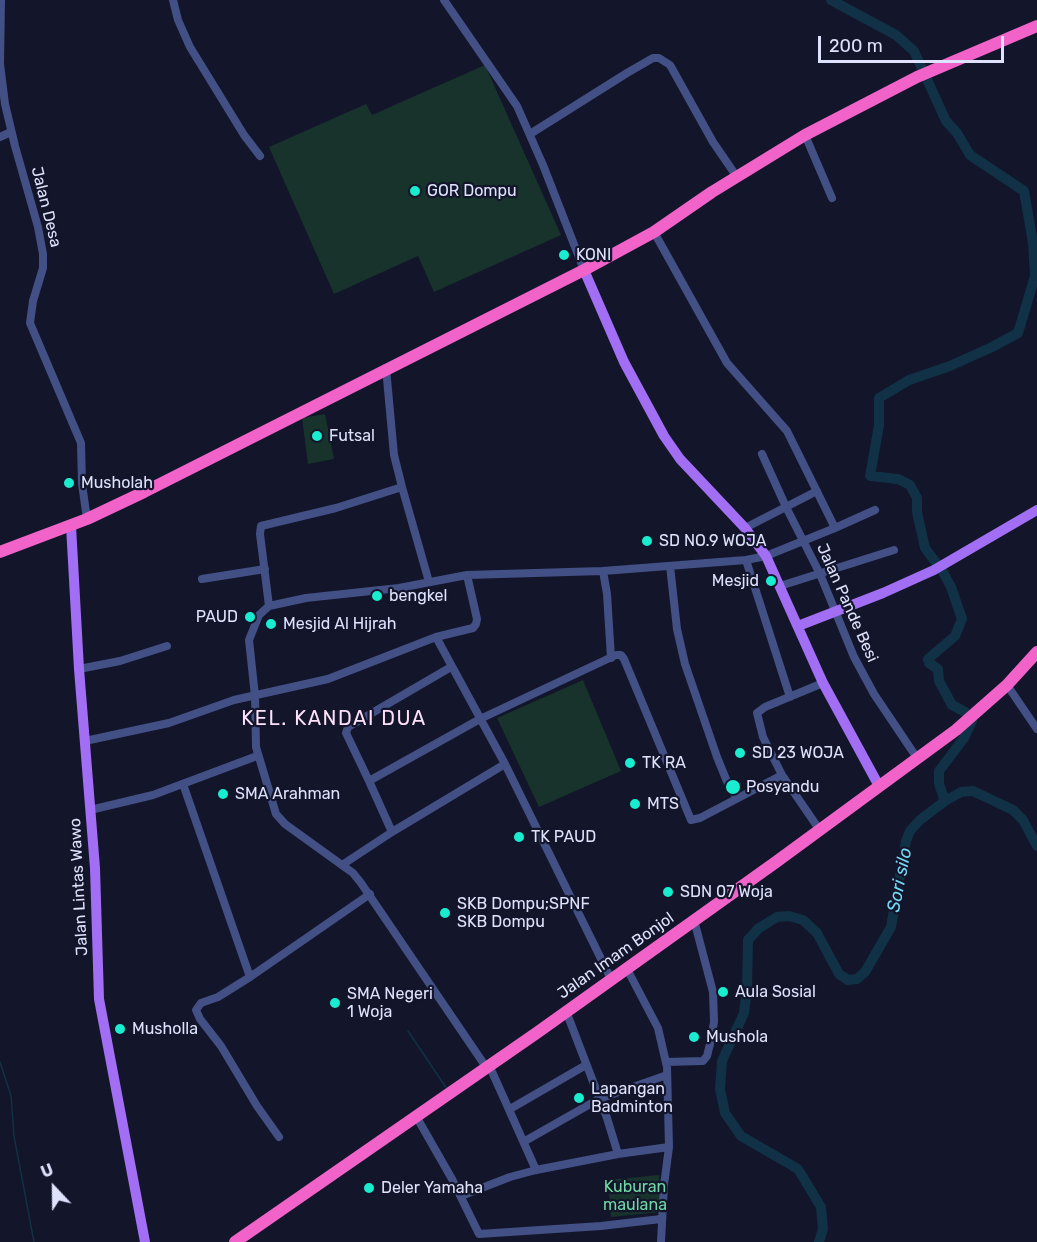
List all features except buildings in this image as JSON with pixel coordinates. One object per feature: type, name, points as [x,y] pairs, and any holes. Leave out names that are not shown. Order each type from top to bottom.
[{"type":"highway","points":[[0,552],[87,519],[584,270],[654,232],[805,135],[917,77],[1037,26]]},
{"type":"highway","points":[[0,546],[15,538],[44,529],[67,527]]},
{"type":"highway","name":"Jalan Imam Bonjol","points":[[235,1242],[627,969],[956,730],[1008,685],[1037,652]]},
{"type":"main road","points":[[584,270],[629,372],[664,436],[680,459],[745,528],[766,556],[823,683],[879,786]]},
{"type":"main road","points":[[798,626],[934,570],[1036,512]]},
{"type":"main road","name":"Jalan Lintas Wawo","points":[[67,527],[96,880],[99,999],[145,1242]]},
{"type":"street","name":"Jalan Desa","points":[[1,0],[1,75],[11,132],[38,227],[43,254],[43,268],[33,301],[30,323],[81,443],[82,484],[87,519]]},
{"type":"street","points":[[173,0],[178,20],[190,47],[244,135],[260,156]]},
{"type":"street","points":[[444,0],[517,106],[584,270]]},
{"type":"street","points":[[530,134],[627,73],[659,57],[670,65],[713,142],[737,177]]},
{"type":"street","points":[[0,137],[11,132]]},
{"type":"street","points":[[805,135],[832,198]]},
{"type":"street","points":[[654,232],[700,312],[718,350],[787,431],[836,528]]},
{"type":"street","points":[[386,369],[394,455],[429,582]]},
{"type":"street","name":"Jalan Pande Besi","points":[[762,453],[820,574],[860,669],[917,758]]},
{"type":"street","points":[[269,606],[261,526],[336,508],[402,487]]},
{"type":"street","points":[[745,528],[817,491]]},
{"type":"street","points":[[536,1170],[525,1141],[488,1066],[370,894],[353,873],[276,814],[257,756],[254,730],[255,696],[249,640],[260,615],[269,606],[330,594],[399,588],[467,575],[603,571],[746,560],[766,556],[875,510]]},
{"type":"street","points":[[780,586],[894,550]]},
{"type":"street","points":[[746,560],[790,697]]},
{"type":"street","points":[[670,566],[677,629],[683,656],[717,757],[728,784],[737,798]]},
{"type":"street","points":[[202,579],[266,569]]},
{"type":"street","points":[[603,571],[607,594],[611,658]]},
{"type":"street","points":[[85,741],[170,723],[220,704],[328,679],[436,637],[476,626],[477,619],[467,575]]},
{"type":"street","points":[[436,637],[505,764],[611,980]]},
{"type":"street","points":[[79,669],[114,663],[167,646]]},
{"type":"street","points":[[369,782],[480,719],[619,655],[624,659],[691,820],[700,818],[782,775]]},
{"type":"street","points":[[392,832],[346,733],[348,727],[451,667]]},
{"type":"street","points":[[819,830],[782,775],[759,728],[757,713],[765,707],[823,683]]},
{"type":"street","points":[[1008,685],[1037,729]]},
{"type":"street","points":[[90,810],[153,795],[257,756]]},
{"type":"street","points":[[342,865],[505,764]]},
{"type":"street","points":[[183,784],[250,977]]},
{"type":"street","points":[[279,1137],[252,1099],[221,1046],[200,1019],[196,1010],[201,1003],[218,997],[250,977],[370,894]]},
{"type":"street","points":[[666,1062],[703,1061],[710,1044],[714,1022],[712,992],[694,920]]},
{"type":"street","points":[[627,969],[658,1028],[666,1062],[669,1147],[661,1219],[661,1242]]},
{"type":"street","points":[[566,1011],[618,1154]]},
{"type":"street","points":[[510,1109],[586,1065]]},
{"type":"street","points":[[525,1141],[599,1099],[667,1076]]},
{"type":"street","points":[[416,1116],[480,1234],[601,1226],[661,1219]]},
{"type":"street","points":[[461,1196],[510,1177],[536,1170],[669,1147]]},
{"type":"green space","name":"GOR Dompu","points":[[485,65],[561,235],[434,292],[418,256],[334,294],[269,147],[366,104],[372,115]]},
{"type":"green space","points":[[325,414],[334,459],[308,464],[302,418]]},
{"type":"green space","points":[[583,680],[621,771],[539,807],[497,718]]},
{"type":"green space","name":"Kuburan maulana","points":[[659,1175],[661,1212],[611,1217],[608,1180]]},
{"type":"waterway","points":[[831,0],[896,35],[914,51],[946,121],[957,133],[970,155],[1024,191],[1033,243],[1035,276],[1018,333],[950,366],[909,380],[879,398],[879,425],[870,476],[898,479],[910,485],[917,498],[917,512],[925,548],[951,587],[962,619],[955,636],[928,659],[929,663],[938,669],[939,681],[952,705],[965,712],[972,721],[964,738],[939,771],[939,784],[945,801]]},
{"type":"waterway","name":"Sori silo","points":[[819,1242],[823,1229],[821,1207],[798,1169],[741,1136],[725,1113],[720,1089],[722,1061],[744,1013],[748,940],[759,928],[777,917],[789,916],[803,920],[817,933],[839,974],[848,980],[857,979],[865,972],[891,927],[906,841],[910,831],[920,820],[961,792],[973,791],[1013,810],[1023,820],[1037,846]]},
{"type":"waterway","points":[[408,1031],[447,1089]]},
{"type":"waterway","points":[[0,1062],[11,1096],[14,1136],[34,1242]]},
{"type":"place","name":"GOR Dompu","points":[[415,191]]},
{"type":"place","name":"KONI","points":[[564,255]]},
{"type":"place","name":"Futsal","points":[[317,436]]},
{"type":"place","name":"Musholah","points":[[69,483]]},
{"type":"place","name":"SD NO.9 WOJA","points":[[647,541]]},
{"type":"place","name":"Mesjid","points":[[771,581]]},
{"type":"place","name":"bengkel","points":[[377,596]]},
{"type":"place","name":"PAUD","points":[[250,617]]},
{"type":"place","name":"Mesjid Al Hijrah","points":[[271,624]]},
{"type":"place","name":"SD 23 WOJA","points":[[740,753]]},
{"type":"place","name":"TK RA","points":[[630,763]]},
{"type":"place","name":"Posyandu","points":[[733,787]]},
{"type":"place","name":"SMA Arahman","points":[[223,794]]},
{"type":"place","name":"MTS","points":[[635,804]]},
{"type":"place","name":"TK PAUD","points":[[519,837]]},
{"type":"place","name":"SDN 07 Woja","points":[[668,892]]},
{"type":"place","name":"SKB Dompu;SPNF SKB Dompu","points":[[445,913]]},
{"type":"place","name":"Aula Sosial","points":[[723,992]]},
{"type":"place","name":"SMA Negeri 1 Woja","points":[[335,1003]]},
{"type":"place","name":"Musholla","points":[[120,1029]]},
{"type":"place","name":"Mushola","points":[[694,1037]]},
{"type":"place","name":"Lapangan Badminton","points":[[579,1098]]},
{"type":"place","name":"Deler Yamaha","points":[[369,1188]]},
{"type":"district","name":"KEL. KANDAI DUA","points":[[334,719]]}]
